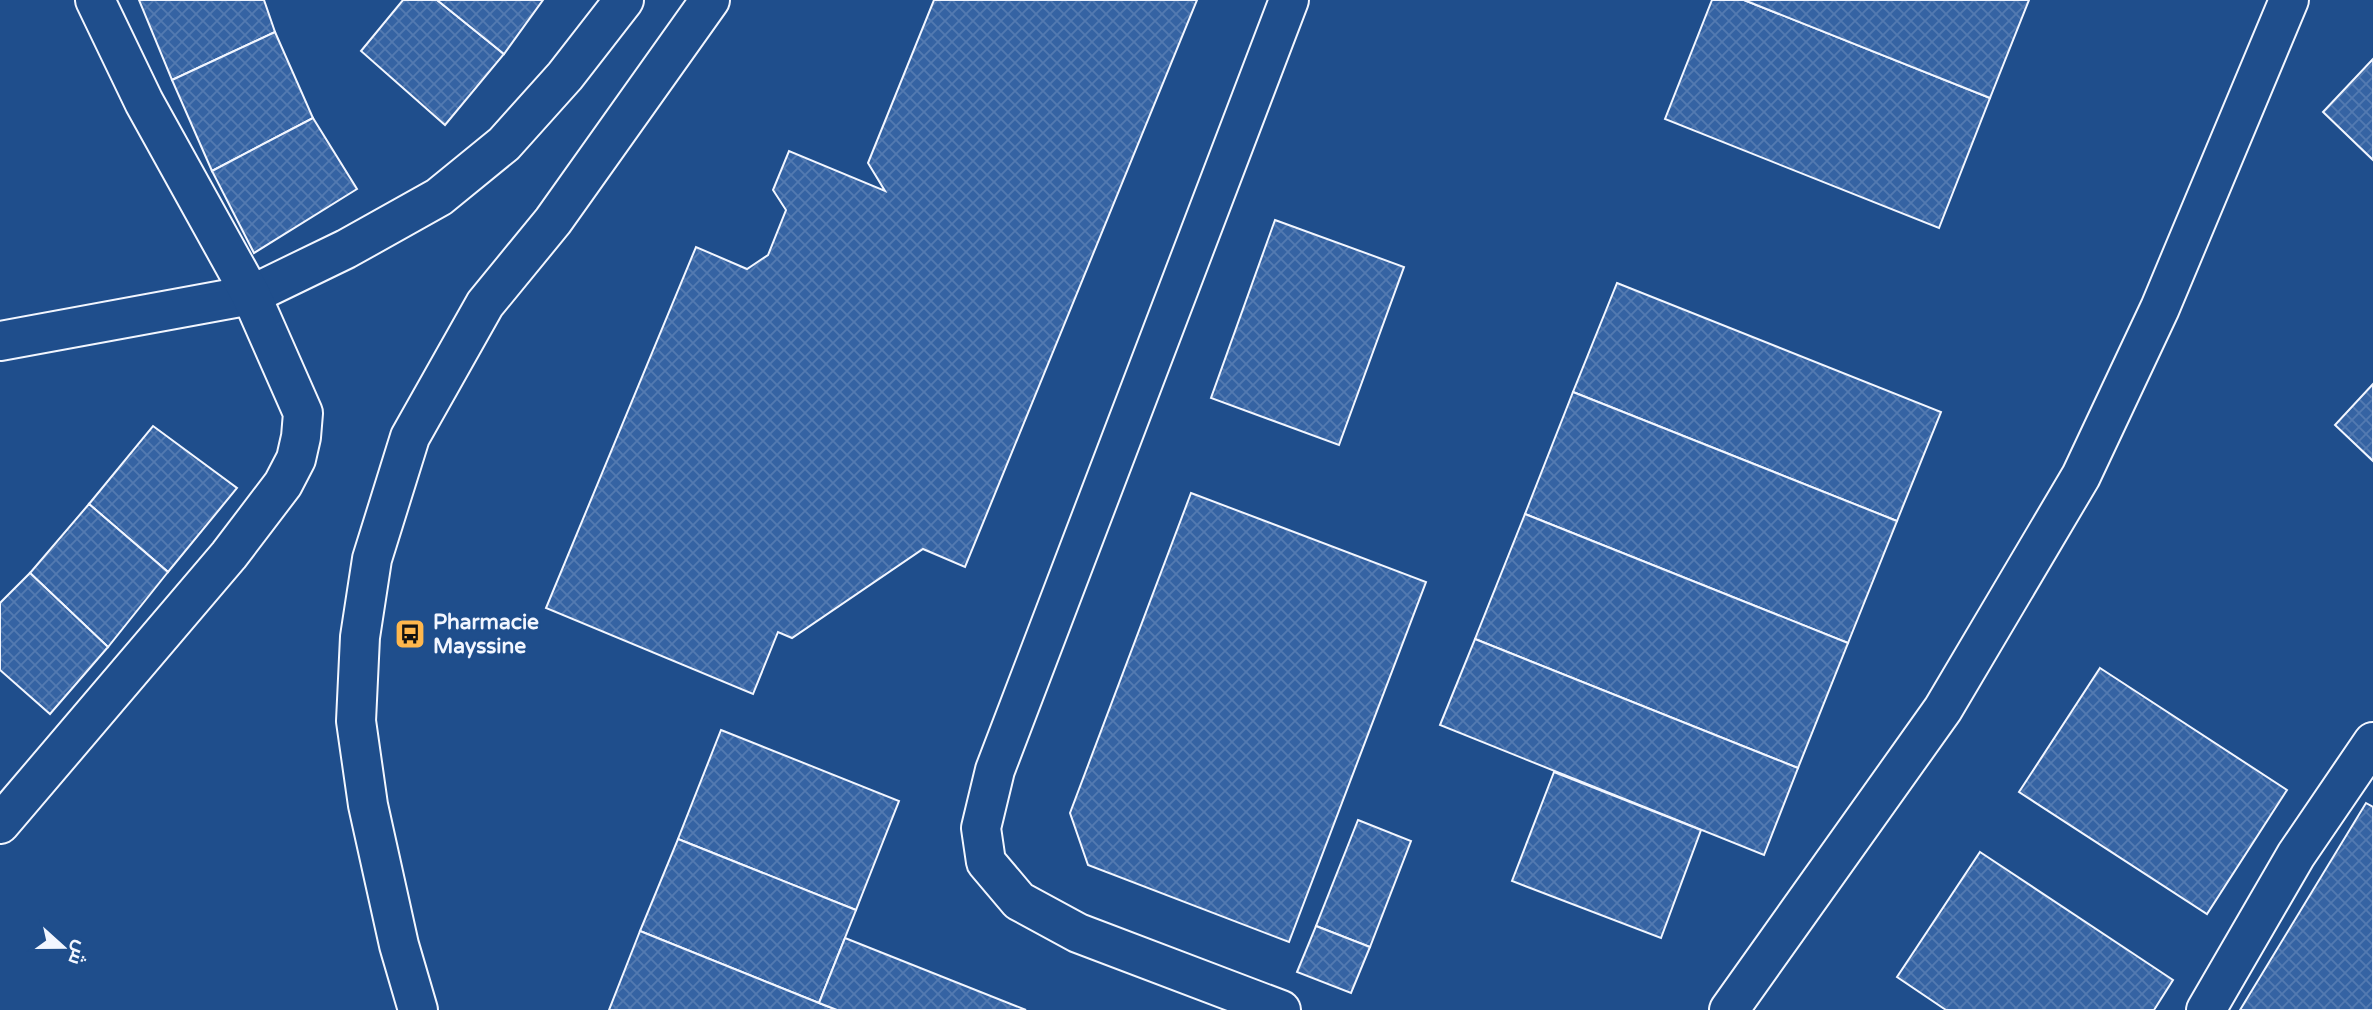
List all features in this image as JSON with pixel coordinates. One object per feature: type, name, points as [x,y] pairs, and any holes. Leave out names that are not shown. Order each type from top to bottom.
[{"type":"street","points":[[0,824],[229,555],[283,484],[296,459],[301,436],[303,413],[251,295],[144,102],[95,0]]},
{"type":"street","points":[[0,341],[251,295],[346,249],[439,197],[504,144],[565,76],[624,0]]},
{"type":"street","points":[[418,1010],[399,945],[368,805],[356,721],[360,637],[372,559],[410,437],[485,304],[553,221],[710,0]]},
{"type":"street","points":[[1282,1010],[1078,933],[1019,901],[986,862],[981,828],[995,770],[1289,0]]},
{"type":"street","points":[[1729,1010],[1943,709],[2081,476],[2160,308],[2290,0]]},
{"type":"street","points":[[2206,1010],[2296,855],[2373,741]]},
{"type":"building","points":[[139,0],[264,0],[275,32],[172,80]]},
{"type":"building","points":[[403,0],[437,0],[504,54],[445,125],[361,51]]},
{"type":"building","points":[[437,0],[543,0],[504,54]]},
{"type":"building","points":[[934,0],[1197,0],[965,567],[923,549],[792,638],[778,632],[753,694],[546,608],[696,247],[747,269],[768,255],[786,210],[773,190],[789,151],[885,191],[868,163]]},
{"type":"building","points":[[1712,0],[1744,0],[1990,98],[1939,228],[1665,119]]},
{"type":"building","points":[[1744,0],[2029,0],[1990,98]]},
{"type":"building","points":[[275,32],[313,118],[212,171],[172,80]]},
{"type":"building","points":[[2373,59],[2373,160],[2323,112]]},
{"type":"building","points":[[313,118],[357,189],[254,253],[212,171]]},
{"type":"building","points":[[1275,220],[1404,267],[1339,445],[1211,398]]},
{"type":"building","points":[[1617,283],[1941,412],[1897,521],[1573,392]]},
{"type":"building","points":[[2373,384],[2373,461],[2335,425]]},
{"type":"building","points":[[1573,392],[1897,521],[1848,643],[1525,514]]},
{"type":"building","points":[[153,426],[237,488],[168,572],[89,504]]},
{"type":"building","points":[[1191,493],[1426,582],[1289,942],[1088,865],[1070,813]]},
{"type":"building","points":[[89,504],[168,572],[108,647],[30,573]]},
{"type":"building","points":[[1525,514],[1848,643],[1798,768],[1475,639]]},
{"type":"building","points":[[30,573],[108,647],[50,714],[0,670],[0,603]]},
{"type":"building","points":[[1475,639],[1798,768],[1764,855],[1440,725]]},
{"type":"building","points":[[2100,668],[2287,790],[2207,914],[2019,792]]},
{"type":"building","points":[[721,730],[899,801],[856,910],[678,839]]},
{"type":"building","points":[[1554,772],[1701,830],[1661,938],[1512,881]]},
{"type":"building","points":[[2366,803],[2373,807],[2373,1010],[2240,1010]]},
{"type":"building","points":[[1358,820],[1411,841],[1370,947],[1316,926]]},
{"type":"building","points":[[678,839],[856,910],[819,1003],[640,931]]},
{"type":"building","points":[[1980,852],[2173,980],[2154,1010],[1946,1010],[1897,977]]},
{"type":"building","points":[[1316,926],[1370,947],[1351,993],[1297,972]]},
{"type":"building","points":[[640,931],[819,1003],[837,1010],[609,1010]]},
{"type":"building","points":[[845,938],[1026,1010],[837,1010],[819,1003]]},
{"type":"place","name":"Pharmacie Mayssine","points":[[410,634]]}]
